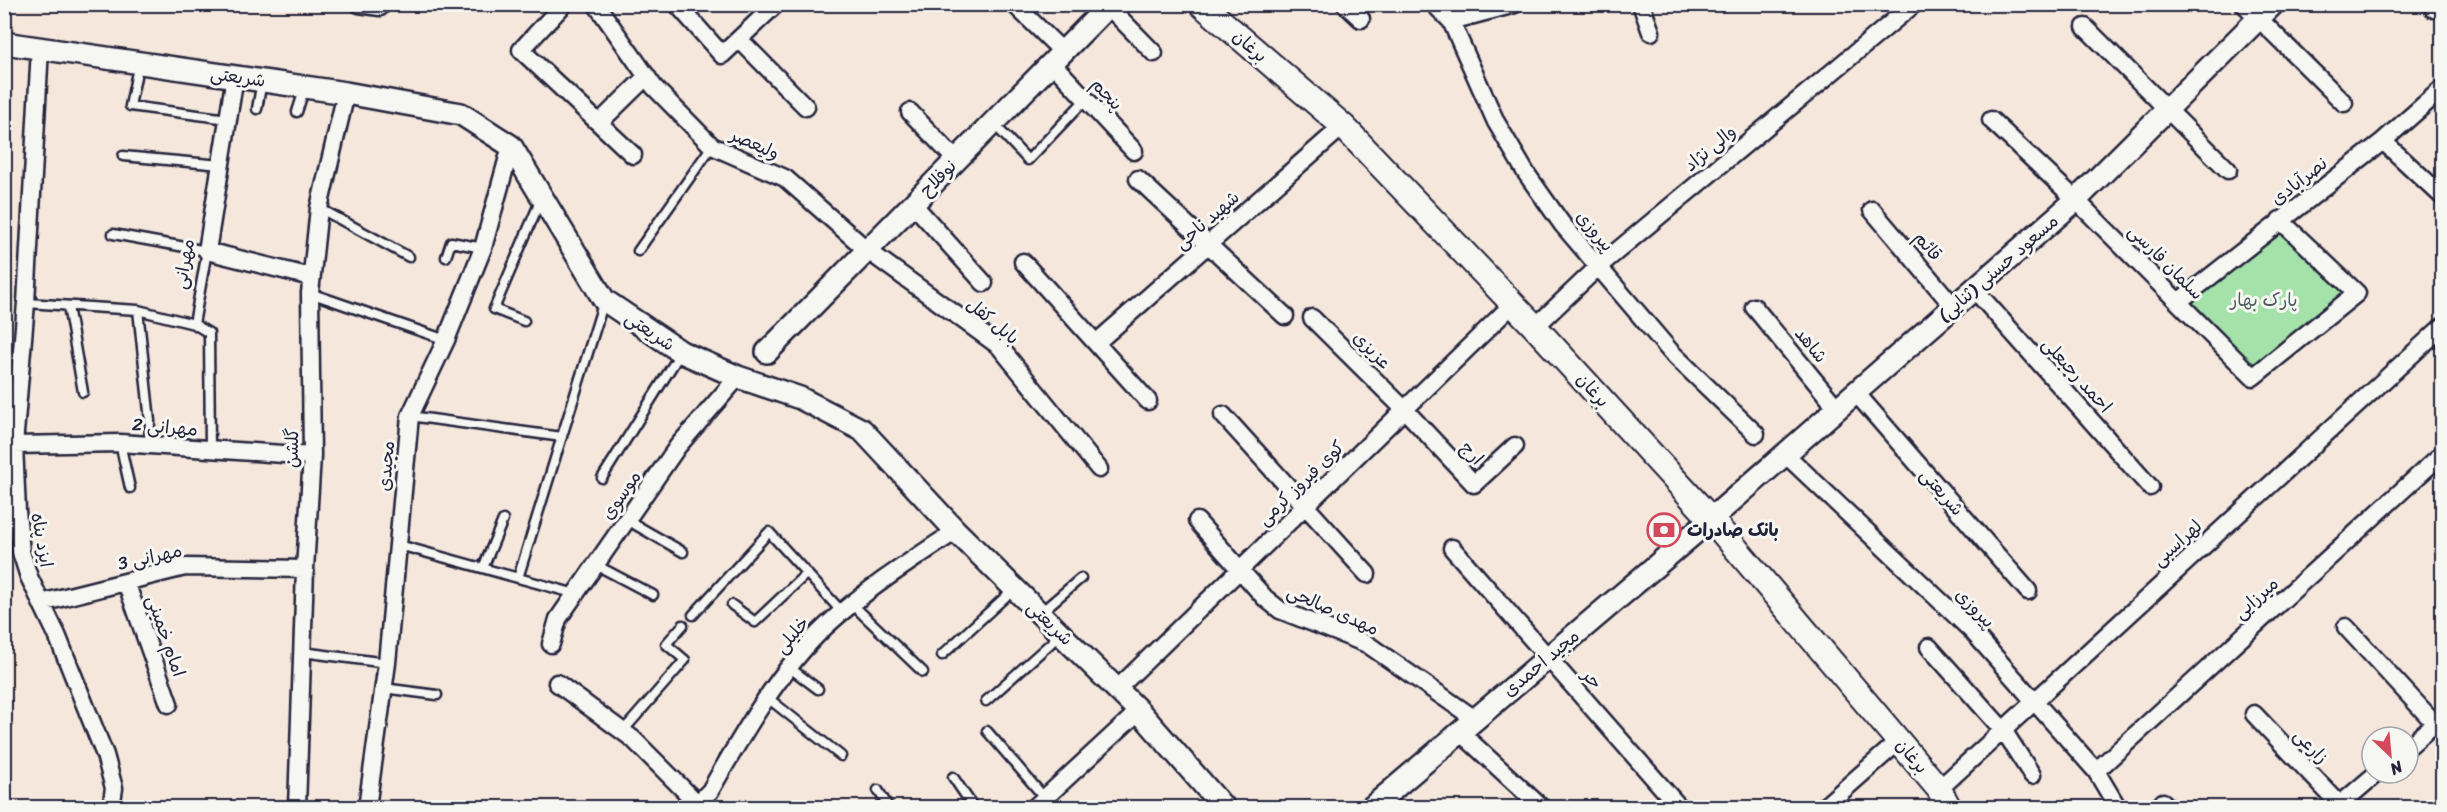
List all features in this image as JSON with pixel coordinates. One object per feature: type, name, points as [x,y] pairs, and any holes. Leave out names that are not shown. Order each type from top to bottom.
[{"type":"main road","name":"برغان","points":[[1201,4],[1343,126],[1535,327],[1711,519],[1899,741],[1944,798]]},
{"type":"street","points":[[359,4],[380,6]]},
{"type":"street","points":[[564,4],[521,50],[633,155]]},
{"type":"street","name":"ولیعصر","points":[[596,4],[647,76],[712,146],[785,178],[867,250]]},
{"type":"street","points":[[677,4],[722,55],[776,4]]},
{"type":"street","name":"پنجم","points":[[1014,4],[1057,57],[1085,100],[1134,152]]},
{"type":"street","points":[[1345,4],[1361,19]]},
{"type":"street","points":[[1434,4],[1451,13],[1515,4]]},
{"type":"street","points":[[1641,4],[1651,32]]},
{"type":"street","name":"والی نژاد","points":[[1535,327],[1599,266],[1914,4]]},
{"type":"street","points":[[1108,5],[1154,53]]},
{"type":"street","name":"نوفلاح","points":[[767,352],[1108,5]]},
{"type":"street","points":[[2259,9],[2344,103]]},
{"type":"street","name":"مسعود حسنی (ثنایی)","points":[[1711,519],[2076,200],[2168,110],[2259,9]]},
{"type":"street","name":"پیروزی","points":[[1451,13],[1496,122],[1526,173],[1562,225],[1671,352],[1756,434]]},
{"type":"street","points":[[2085,27],[2228,171]]},
{"type":"street","points":[[738,39],[806,107]]},
{"type":"street","name":"شریعتی","points":[[4,43],[346,93],[461,114],[511,146],[604,300],[681,352],[738,377],[800,398],[862,430],[956,531],[1139,711],[1224,807]]},
{"type":"street","name":"ایزد پناه","points":[[40,48],[26,303],[14,445],[16,511],[21,552],[28,577],[57,635],[105,755],[114,788],[111,807]]},
{"type":"street","name":"مهرانی","points":[[207,251],[235,76]]},
{"type":"street","points":[[599,123],[647,76]]},
{"type":"street","name":"نصرآبادی","points":[[2178,302],[2383,141],[2442,89]]},
{"type":"street","name":"گلشن","points":[[297,807],[305,569],[312,456],[310,285],[319,208],[346,93]]},
{"type":"street","points":[[910,112],[956,160]]},
{"type":"street","name":"سلمان فارسی","points":[[1991,120],[2076,200],[2253,376],[2357,292],[2280,220]]},
{"type":"street","name":"شهید ناحی","points":[[1096,343],[1343,126]]},
{"type":"street","points":[[2383,141],[2442,196]]},
{"type":"street","name":"مجیدی","points":[[367,807],[387,663],[410,416],[446,340],[483,248],[511,146]]},
{"type":"street","points":[[1138,179],[1285,316]]},
{"type":"street","points":[[913,204],[984,283]]},
{"type":"street","name":"قائم","points":[[1872,210],[1954,307]]},
{"type":"street","name":"بابل کفل","points":[[867,250],[999,346],[1099,469]]},
{"type":"street","points":[[207,251],[310,285]]},
{"type":"street","points":[[1023,262],[1148,401]]},
{"type":"street","name":"احمد رجبعلی","points":[[1974,290],[2150,487]]},
{"type":"street","name":"کوی فیروز کرمی","points":[[1117,689],[1513,304]]},
{"type":"street","name":"شاهد","points":[[1755,307],[1838,408]]},
{"type":"street","name":"عزیزی","points":[[1312,318],[1404,409]]},
{"type":"street","name":"لهراسبی","points":[[1944,798],[2003,730],[2442,327]]},
{"type":"street","name":"موسوی","points":[[551,644],[558,620],[678,446],[738,377]]},
{"type":"street","name":"شریعتی","points":[[1856,393],[2028,591]]},
{"type":"street","name":"ارج","points":[[1404,409],[1474,484],[1515,446]]},
{"type":"street","points":[[1223,415],[1367,574]]},
{"type":"street","name":"مهرانی 2","points":[[14,445],[120,443],[210,451],[312,456]]},
{"type":"street","name":"پیروزی","points":[[1785,454],[1973,632],[2096,771],[2118,807]]},
{"type":"street","name":"میرزایی","points":[[2096,771],[2442,454]]},
{"type":"street","name":"مجید احمدی","points":[[1371,807],[1711,519]]},
{"type":"street","name":"مهدی صالحی","points":[[1197,520],[1264,598],[1294,618],[1367,644],[1468,726],[1542,807]]},
{"type":"street","name":"خلیلی","points":[[557,683],[633,739],[700,806],[768,698],[826,626],[901,568],[956,531]]},
{"type":"street","name":"حر","points":[[1452,548],[1680,807]]},
{"type":"street","name":"مهرانی 3","points":[[41,603],[185,567],[305,569]]},
{"type":"street","name":"امام خمینی","points":[[126,582],[169,704]]},
{"type":"street","points":[[2346,627],[2440,724],[2420,738]]},
{"type":"street","points":[[1929,647],[2003,730],[2032,775]]},
{"type":"street","points":[[1039,802],[1139,711]]},
{"type":"street","name":"زارعی","points":[[2254,714],[2340,806]]},
{"type":"street","points":[[1823,807],[1899,741]]},
{"type":"street","points":[[2340,806],[2364,785]]},
{"type":"lane","points":[[140,62],[130,105],[228,119]]},
{"type":"lane","points":[[257,110],[262,80]]},
{"type":"lane","points":[[297,112],[305,87]]},
{"type":"lane","points":[[993,123],[1028,160],[1085,100]]},
{"type":"lane","points":[[638,251],[712,146]]},
{"type":"lane","points":[[123,156],[221,165]]},
{"type":"lane","points":[[524,321],[494,309],[542,195]]},
{"type":"lane","points":[[319,208],[409,257]]},
{"type":"lane","points":[[113,234],[207,251]]},
{"type":"lane","points":[[446,257],[451,242],[483,248]]},
{"type":"lane","name":"مهرانی","points":[[194,324],[207,251]]},
{"type":"lane","points":[[310,285],[446,340]]},
{"type":"lane","points":[[518,578],[604,300]]},
{"type":"lane","points":[[26,303],[138,310],[194,324],[208,333],[210,451]]},
{"type":"lane","points":[[68,306],[83,392]]},
{"type":"lane","points":[[138,310],[150,421],[149,445]]},
{"type":"lane","points":[[602,478],[681,352]]},
{"type":"lane","points":[[410,416],[562,437]]},
{"type":"lane","points":[[120,443],[130,488]]},
{"type":"lane","points":[[483,568],[503,520]]},
{"type":"lane","points":[[627,520],[683,552]]},
{"type":"lane","points":[[693,615],[769,532],[807,573],[922,672]]},
{"type":"lane","points":[[399,545],[576,594]]},
{"type":"lane","points":[[596,565],[653,595]]},
{"type":"lane","points":[[732,605],[755,622],[807,573]]},
{"type":"lane","points":[[1040,613],[1081,578]]},
{"type":"lane","points":[[942,655],[1015,588]]},
{"type":"lane","points":[[622,731],[685,660],[666,644],[682,626]]},
{"type":"lane","points":[[986,701],[1061,634]]},
{"type":"lane","points":[[302,652],[387,663]]},
{"type":"lane","points":[[790,668],[818,689]]},
{"type":"lane","points":[[384,688],[437,695]]},
{"type":"lane","points":[[768,698],[841,756]]},
{"type":"lane","points":[[987,731],[1039,802]]},
{"type":"lane","points":[[953,777],[975,807]]},
{"type":"lane","points":[[878,790],[890,807]]},
{"type":"green space","name":"پارک‌ بهار","points":[[2281,232],[2345,291],[2254,365],[2191,301]]},
{"type":"place","name":"بانک صادرات","points":[[1664,530]]}]
